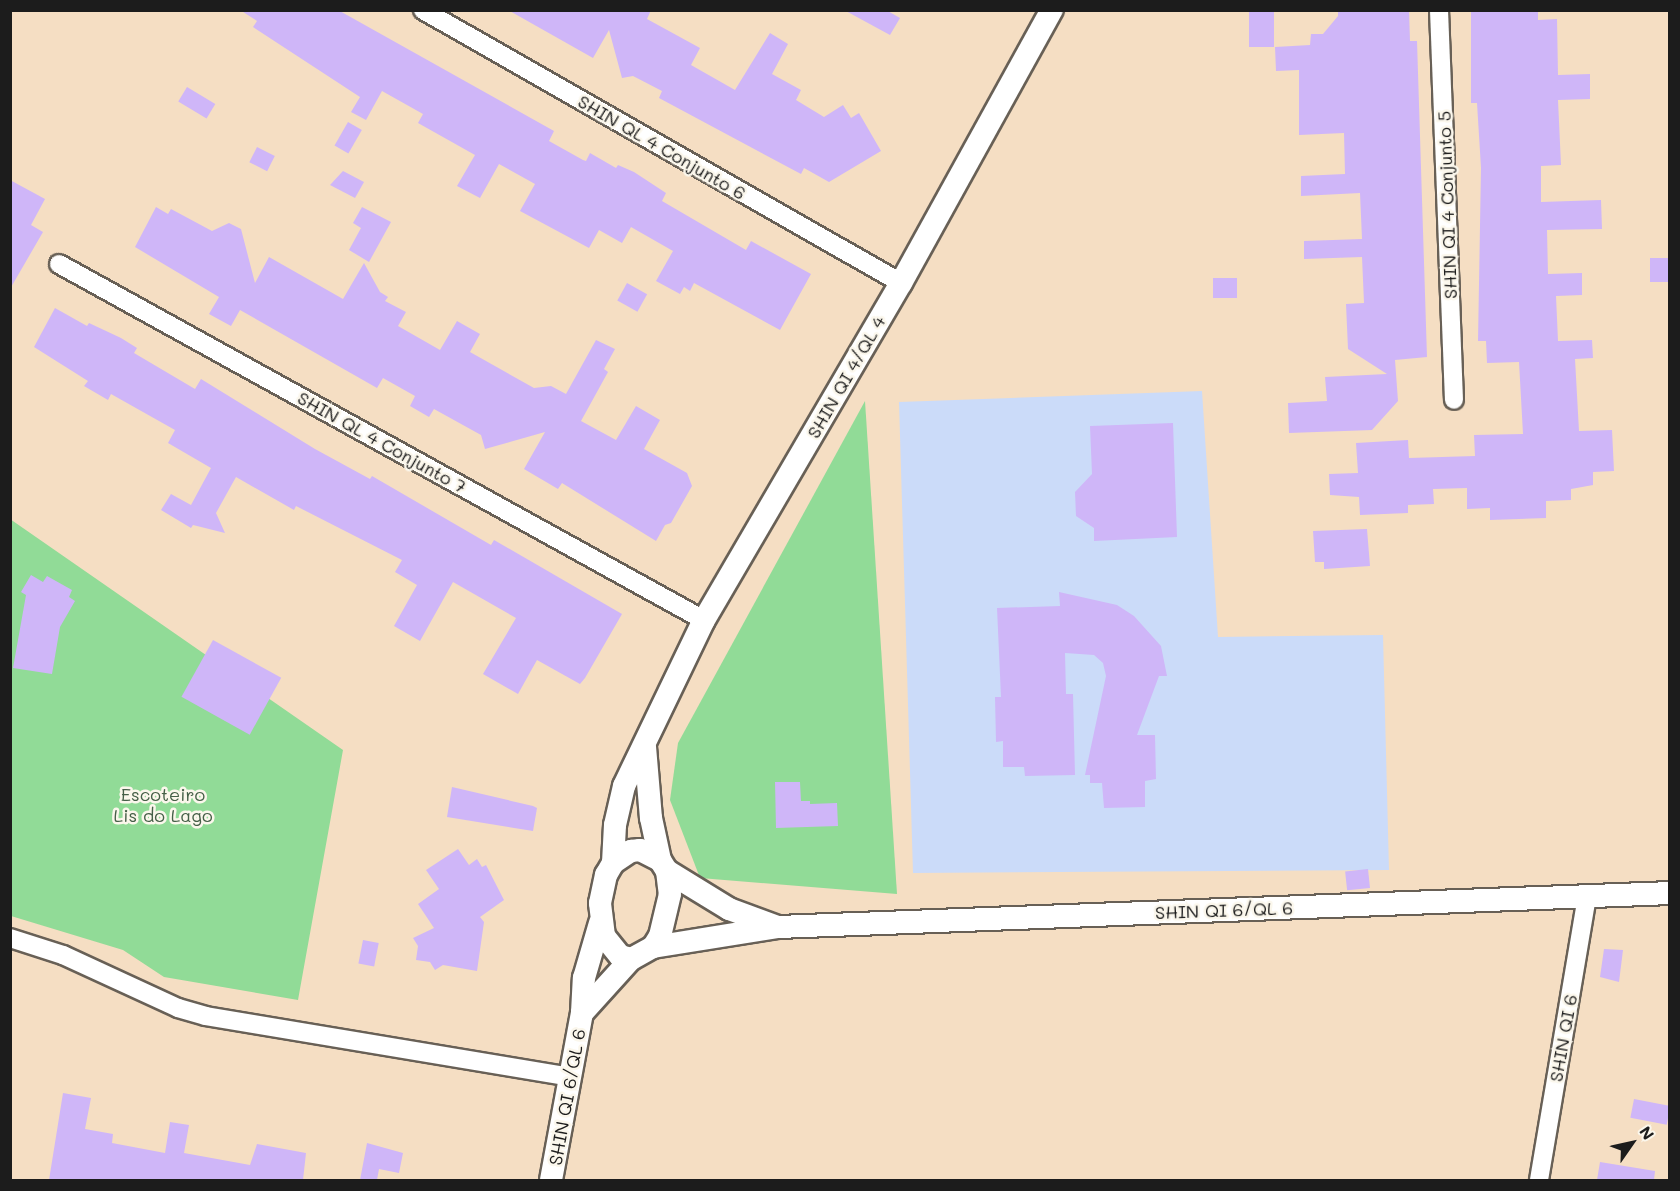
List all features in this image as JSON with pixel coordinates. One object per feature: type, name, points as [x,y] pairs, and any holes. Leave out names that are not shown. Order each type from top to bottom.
[{"type":"street","name":"SHIN QL 4 Conjunto 6","points":[[423,10],[901,283]]},
{"type":"street","name":"SHIN QI 4/QL 4","points":[[613,864],[618,804],[704,620],[901,283],[1052,10]]},
{"type":"street","name":"SHIN QI 4 Conjunto 5","points":[[1438,10],[1455,400]]},
{"type":"street","name":"SHIN QL 4 Conjunto 7","points":[[59,264],[704,620]]},
{"type":"street","name":"SHIN QI 4/QL 4","points":[[645,745],[650,808],[664,865]]},
{"type":"street","points":[[631,850],[648,853],[664,865],[670,894],[666,915],[653,947],[631,959],[612,949],[600,923],[602,888],[613,864],[631,850]]},
{"type":"street","name":"SHIN QI 6/QL 6","points":[[664,865],[729,909],[778,927]]},
{"type":"street","name":"SHIN QI 6/QL 6","points":[[653,947],[778,927],[1670,893]]},
{"type":"street","name":"SHIN QI 6","points":[[1539,1180],[1587,896]]},
{"type":"street","name":"SHIN QI 6/QL 6","points":[[551,1180],[582,1013],[588,959],[600,923]]},
{"type":"street","points":[[10,938],[63,955],[178,1008],[206,1016],[569,1077]]},
{"type":"street","name":"SHIN QI 6/QL 6","points":[[582,1013],[631,959]]},
{"type":"shaded area","points":[[1202,391],[1218,637],[1383,635],[1389,870],[913,873],[899,402]]},
{"type":"green space","points":[[865,401],[897,894],[700,878],[670,800],[678,743]]},
{"type":"green space","name":"Escoteiro Lis do Lago","points":[[10,519],[343,750],[298,1000],[164,977],[123,950],[11,916]]},
{"type":"building","points":[[240,10],[338,10],[554,131],[549,141],[583,160],[586,161],[590,153],[616,168],[618,165],[634,172],[666,193],[662,201],[746,250],[751,241],[811,274],[780,330],[694,283],[690,291],[684,287],[680,294],[656,281],[673,251],[631,227],[622,243],[599,230],[589,248],[520,211],[535,184],[499,164],[480,198],[457,186],[475,155],[418,123],[423,114],[382,91],[366,120],[351,112],[360,97],[253,27],[257,21]]},
{"type":"building","points":[[508,10],[651,10],[647,19],[700,48],[691,65],[735,90],[770,33],[788,44],[772,74],[801,90],[796,100],[824,117],[843,105],[851,118],[859,113],[881,151],[829,182],[804,168],[801,174],[659,98],[662,91],[633,76],[622,78],[609,30],[593,58]]},
{"type":"building","points":[[844,10],[886,10],[900,18],[890,35]]},
{"type":"building","points":[[1249,10],[1274,10],[1274,47],[1249,47]]},
{"type":"building","points":[[1338,10],[1409,10],[1410,41],[1417,41],[1427,357],[1395,360],[1398,401],[1372,430],[1289,433],[1288,403],[1327,401],[1325,377],[1387,374],[1348,349],[1346,304],[1364,303],[1362,257],[1304,259],[1304,241],[1362,239],[1360,193],[1301,196],[1301,176],[1345,174],[1344,133],[1299,135],[1299,70],[1276,71],[1275,47],[1310,45],[1311,34],[1323,34],[1338,16]]},
{"type":"building","points":[[1471,10],[1538,10],[1538,20],[1557,19],[1558,75],[1590,74],[1590,99],[1558,100],[1561,165],[1541,166],[1541,202],[1601,200],[1602,229],[1547,230],[1548,274],[1582,273],[1582,295],[1556,296],[1558,341],[1592,340],[1593,358],[1575,359],[1579,431],[1612,430],[1614,471],[1593,472],[1593,485],[1571,489],[1571,500],[1546,501],[1546,518],[1490,520],[1490,508],[1467,509],[1467,488],[1433,489],[1434,504],[1408,505],[1408,513],[1360,515],[1359,497],[1330,495],[1329,474],[1358,473],[1356,443],[1408,440],[1409,458],[1475,456],[1474,435],[1523,434],[1519,362],[1487,363],[1486,341],[1478,341],[1481,168],[1477,103],[1471,103]]},
{"type":"building","points":[[187,87],[215,104],[207,119],[178,102]]},
{"type":"building","points":[[348,122],[362,130],[348,153],[334,145]]},
{"type":"building","points":[[257,147],[275,156],[267,171],[249,162]]},
{"type":"building","points":[[343,171],[364,182],[355,198],[330,185]]},
{"type":"building","points":[[10,180],[45,199],[31,225],[43,232],[10,289]]},
{"type":"building","points":[[156,207],[168,214],[171,209],[212,231],[229,223],[241,229],[255,283],[269,257],[343,299],[364,263],[380,292],[388,297],[385,301],[406,312],[398,326],[440,350],[457,321],[480,334],[470,352],[534,388],[551,386],[566,394],[596,340],[615,349],[604,369],[608,372],[581,421],[616,440],[636,406],[660,420],[644,449],[687,473],[692,486],[671,523],[665,525],[656,541],[562,483],[558,489],[524,469],[545,432],[485,449],[481,435],[434,409],[429,417],[410,406],[415,396],[383,378],[377,388],[240,310],[231,326],[209,314],[219,297],[135,247]]},
{"type":"building","points":[[362,207],[391,222],[369,262],[349,250],[361,228],[353,223]]},
{"type":"building","points":[[1650,258],[1670,258],[1670,282],[1650,282]]},
{"type":"building","points":[[1213,278],[1237,278],[1237,298],[1213,298]]},
{"type":"building","points":[[627,283],[647,294],[637,312],[617,300]]},
{"type":"building","points":[[55,308],[87,326],[89,323],[121,338],[137,348],[134,353],[195,389],[201,379],[315,449],[370,479],[372,476],[491,545],[494,540],[622,614],[585,678],[580,684],[537,660],[518,694],[483,674],[516,618],[453,582],[420,641],[394,626],[417,585],[395,572],[402,560],[296,506],[294,510],[236,477],[216,513],[225,533],[193,525],[191,528],[161,510],[171,494],[191,505],[211,468],[168,443],[175,430],[111,394],[108,400],[84,386],[88,381],[34,347]]},
{"type":"building","points":[[1173,423],[1177,537],[1094,541],[1094,528],[1076,516],[1075,492],[1092,474],[1090,426]]},
{"type":"building","points":[[1367,529],[1370,566],[1324,569],[1324,562],[1315,562],[1313,531]]},
{"type":"building","points":[[31,575],[43,582],[47,576],[72,590],[69,597],[75,601],[60,627],[52,674],[13,668],[26,595],[21,592]]},
{"type":"building","points":[[1059,592],[1117,605],[1134,616],[1161,646],[1167,676],[1159,676],[1137,735],[1155,735],[1156,779],[1145,781],[1145,807],[1104,808],[1102,783],[1090,783],[1090,775],[1085,775],[1106,676],[1103,663],[1094,655],[1065,653],[1066,694],[1073,694],[1075,775],[1025,776],[1024,767],[1003,767],[1003,741],[996,742],[995,697],[1001,697],[997,608],[1060,606]]},
{"type":"building","points":[[213,640],[281,678],[250,735],[181,697]]},
{"type":"building","points":[[775,782],[800,782],[801,801],[810,801],[810,804],[837,803],[838,826],[776,828]]},
{"type":"building","points":[[452,787],[537,808],[533,831],[447,817]]},
{"type":"building","points":[[458,849],[469,865],[477,859],[482,867],[486,865],[504,900],[480,917],[484,922],[477,971],[443,965],[435,970],[430,962],[416,960],[418,946],[413,938],[434,928],[418,904],[439,889],[426,870]]},
{"type":"building","points":[[1368,869],[1370,888],[1347,890],[1345,871]]},
{"type":"building","points":[[363,940],[379,943],[374,967],[358,964]]},
{"type":"building","points":[[1604,949],[1623,950],[1619,982],[1600,977]]},
{"type":"building","points":[[63,1093],[91,1098],[85,1129],[113,1134],[112,1143],[165,1153],[170,1122],[189,1125],[184,1153],[250,1165],[257,1144],[306,1153],[303,1180],[49,1180]]},
{"type":"building","points":[[1634,1099],[1670,1106],[1667,1125],[1630,1118]]},
{"type":"building","points":[[367,1143],[403,1153],[399,1173],[379,1169],[377,1180],[360,1180]]},
{"type":"building","points":[[1600,1162],[1655,1171],[1654,1180],[1597,1180]]}]
